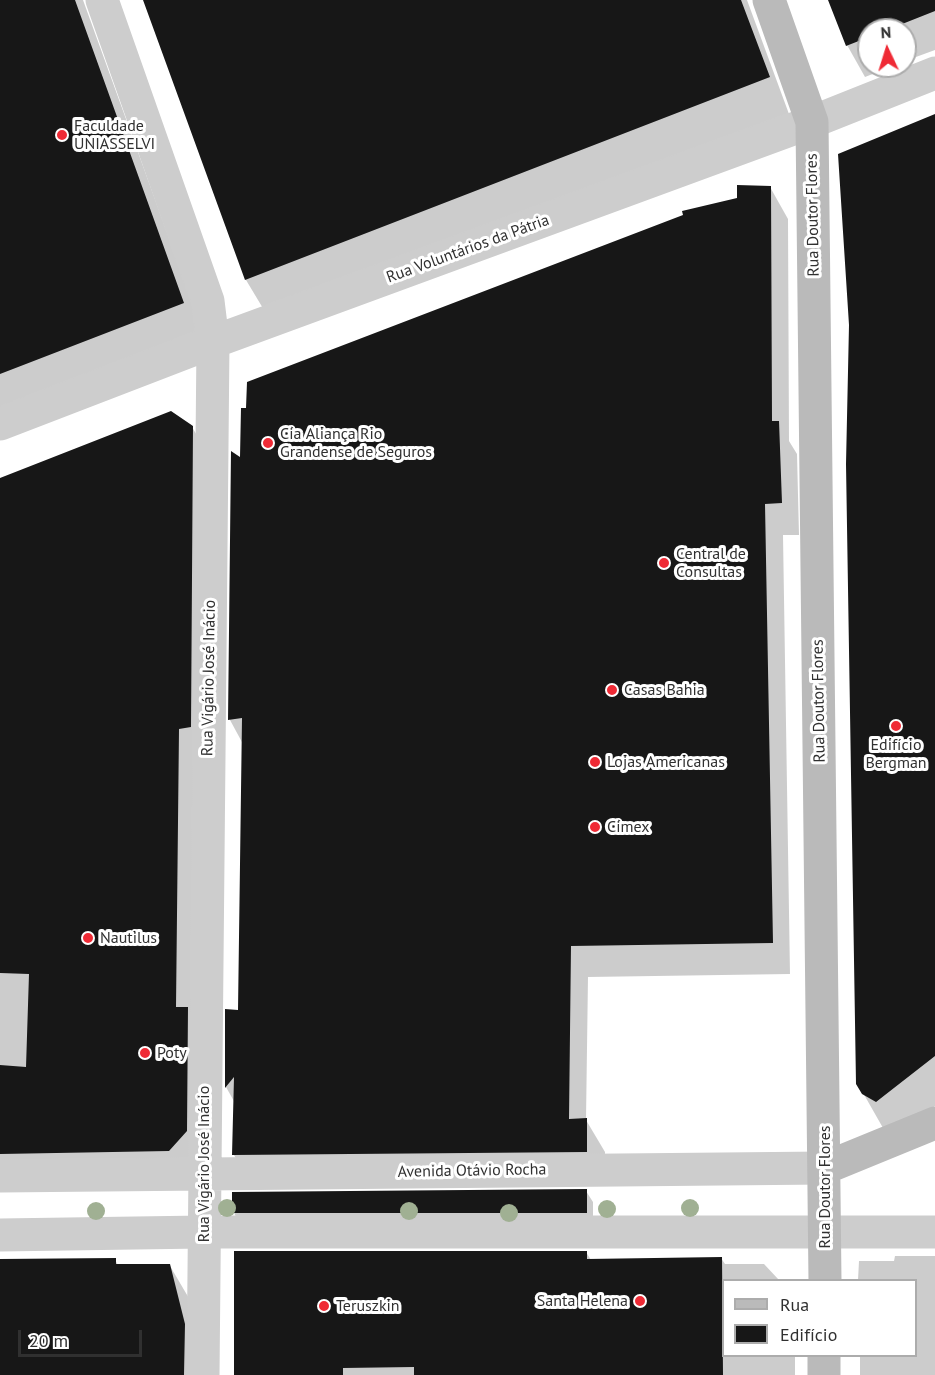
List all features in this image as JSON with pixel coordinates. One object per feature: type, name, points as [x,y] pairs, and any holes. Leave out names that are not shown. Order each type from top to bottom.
[{"type":"street","name":"Rua Vigário José Inácio","points":[[102,0],[208,301],[213,342],[203,1375]]},
{"type":"street","name":"Rua Doutor Flores","points":[[769,0],[812,122],[825,1279]]},
{"type":"street","name":"Rua Voluntários da Pátria","points":[[0,424],[213,342],[812,122],[935,73]]},
{"type":"street","name":"Avenida Otávio Rocha","points":[[0,1176],[825,1168],[935,1123]]},
{"type":"street","points":[[0,1235],[203,1232],[825,1234],[935,1232]]},
{"type":"street","points":[[824,1357],[824,1375]]},
{"type":"building","name":"Faculdade UNIASSELVI","points":[[0,0],[75,0],[184,303],[0,374]]},
{"type":"building","points":[[143,0],[741,0],[770,77],[245,280]]},
{"type":"building","points":[[828,0],[935,0],[935,11],[917,18],[857,18],[857,42],[846,46]]},
{"type":"building","points":[[935,114],[935,1056],[876,1102],[862,1094],[856,1084],[846,464],[849,325],[838,154]]},
{"type":"building","points":[[737,185],[771,186],[772,421],[779,421],[782,503],[765,504],[773,943],[571,946],[569,1119],[587,1118],[587,1152],[232,1155],[234,1077],[225,1088],[225,1009],[238,1010],[242,718],[228,720],[231,451],[240,457],[241,408],[246,408],[247,382],[683,215],[682,211],[737,198]]},
{"type":"building","points":[[171,411],[193,426],[191,727],[179,729],[176,1007],[188,1007],[187,1131],[169,1151],[0,1154],[0,1065],[26,1067],[29,974],[0,973],[0,478]]},
{"type":"building","points":[[587,1189],[587,1213],[232,1213],[232,1192]]},
{"type":"building","points":[[234,1251],[587,1251],[587,1259],[722,1257],[723,1375],[414,1375],[414,1367],[343,1368],[343,1375],[234,1375]]},
{"type":"building","points":[[116,1258],[116,1264],[170,1264],[185,1324],[184,1375],[0,1375],[0,1259]]},
{"type":"place","name":"Faculdade UNIASSELVI","points":[[62,135]]},
{"type":"place","name":"Cia Aliança Rio Grandense de Seguros","points":[[268,443]]},
{"type":"place","name":"Central de Consultas","points":[[664,563]]},
{"type":"place","name":"Casas Bahia","points":[[612,690]]},
{"type":"place","name":"Edifício Bergman","points":[[896,726]]},
{"type":"place","name":"Lojas Americanas","points":[[595,762]]},
{"type":"place","name":"Cimex","points":[[595,827]]},
{"type":"place","name":"Nautilus","points":[[88,938]]},
{"type":"place","name":"Poty","points":[[145,1053]]},
{"type":"place","name":"Santa Helena","points":[[640,1301]]},
{"type":"place","name":"Teruszkin","points":[[324,1306]]}]
